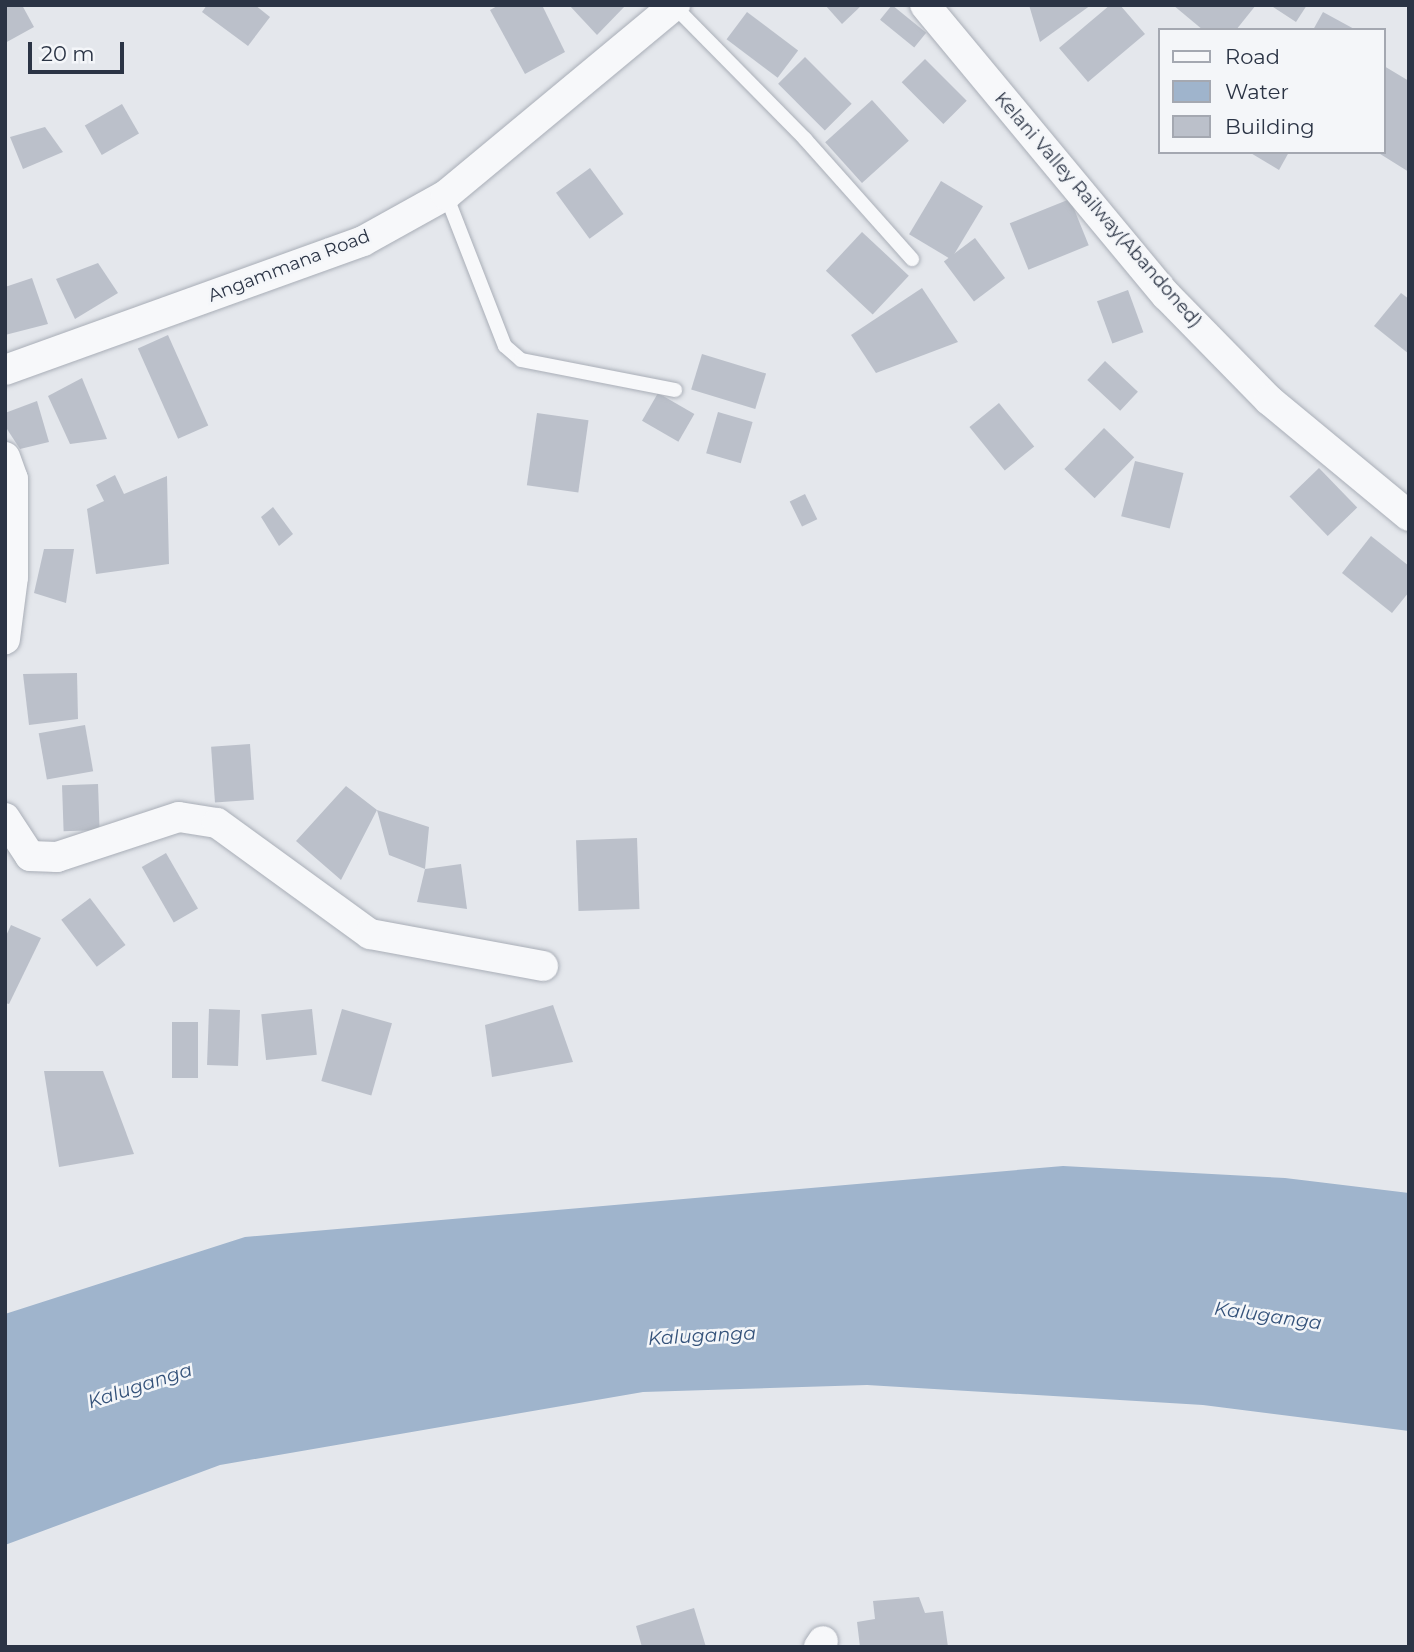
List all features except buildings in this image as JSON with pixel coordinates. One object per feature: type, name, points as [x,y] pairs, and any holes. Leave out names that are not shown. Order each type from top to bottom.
[{"type":"street","name":"Kelani Valley Railway(Abandoned)","points":[[925,5],[1167,296],[1269,400],[1409,516]]},
{"type":"street","name":"Angammana Road","points":[[5,370],[363,241],[446,195],[675,6]]},
{"type":"street","points":[[5,457],[13,479],[13,577],[5,639]]},
{"type":"street","points":[[5,818],[30,856],[57,857],[179,817],[217,823],[370,934],[543,966]]},
{"type":"lane","points":[[675,6],[805,139],[912,259]]},
{"type":"lane","points":[[446,195],[505,346],[521,360],[675,390]]},
{"type":"water","name":"Kaluganga","points":[[1063,1166],[1285,1178],[1409,1193],[1409,1431],[1203,1405],[867,1385],[643,1392],[220,1465],[5,1545],[5,1314],[245,1237]]}]
